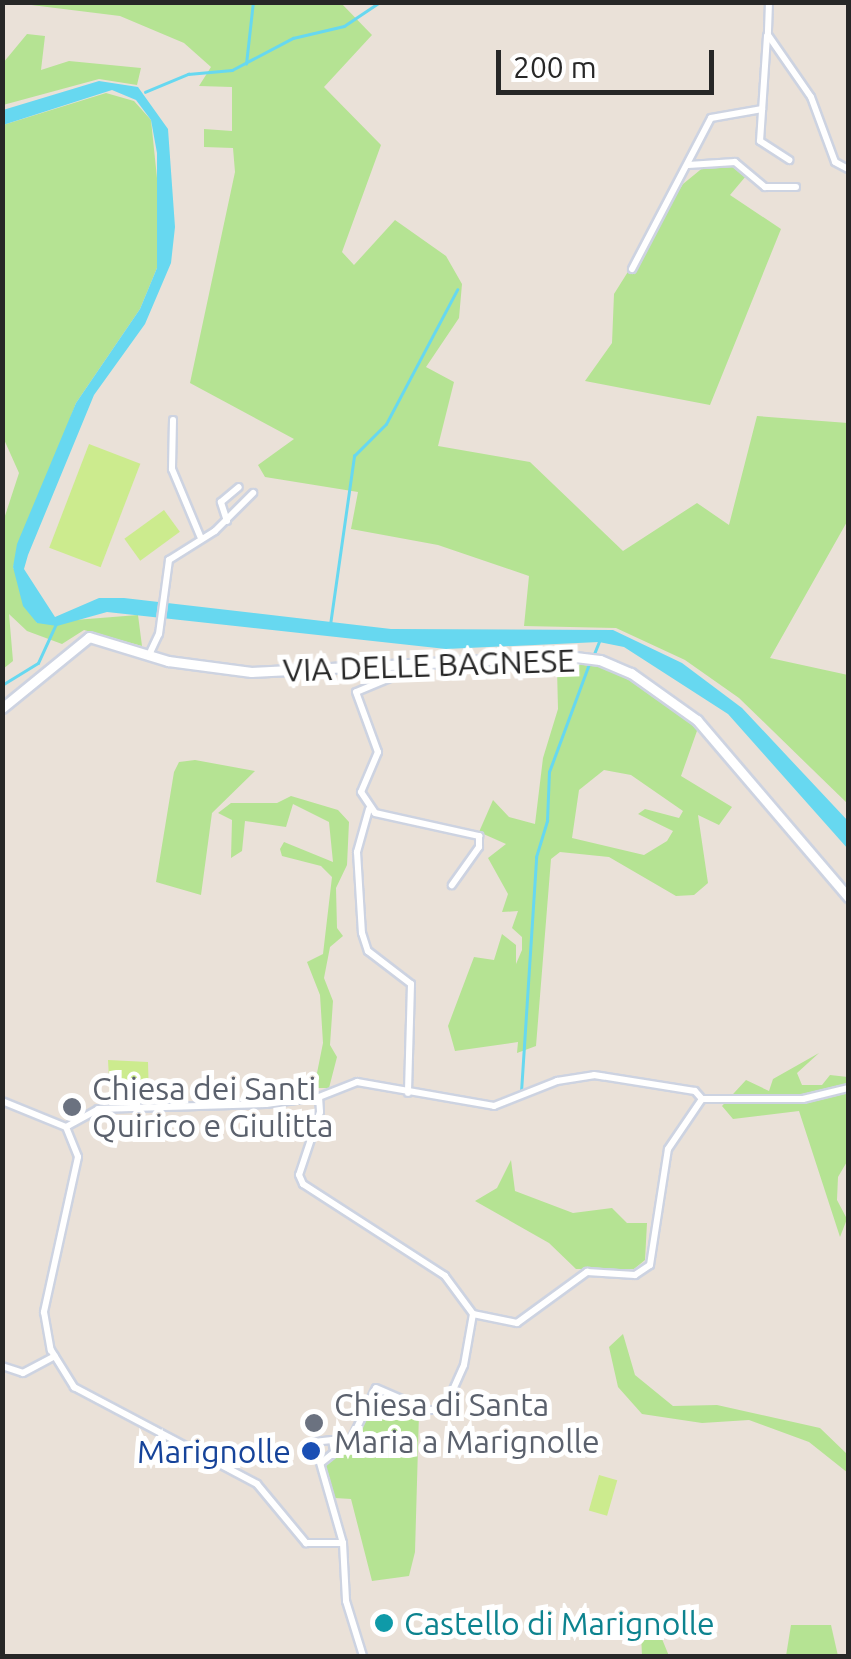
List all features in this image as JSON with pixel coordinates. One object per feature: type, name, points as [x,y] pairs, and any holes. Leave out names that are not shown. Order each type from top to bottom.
[{"type":"main road","name":"VIA DELLE BAGNESE","points":[[2,708],[83,638],[148,656],[251,672],[567,656],[632,673],[720,742],[848,897]]},
{"type":"street","points":[[769,2],[760,141],[789,160]]},
{"type":"street","points":[[768,34],[811,97],[835,162],[848,168]]},
{"type":"street","points":[[632,269],[716,112],[762,109]]},
{"type":"street","points":[[688,164],[735,162],[764,186],[796,186]]},
{"type":"street","points":[[173,420],[172,469],[200,536]]},
{"type":"street","points":[[226,520],[221,502],[239,487]]},
{"type":"street","points":[[148,656],[159,634],[169,560],[226,520],[253,494]]},
{"type":"street","points":[[408,1093],[410,984],[368,951],[362,933],[357,852],[369,810],[361,787],[375,770],[378,752],[356,692],[422,664]]},
{"type":"street","points":[[369,810],[479,836],[479,847],[452,885]]},
{"type":"street","points":[[66,1127],[98,1109],[319,1097],[357,1082],[502,1106],[556,1081],[594,1075],[695,1091],[702,1100]]},
{"type":"street","points":[[702,1100],[802,1099],[848,1088]]},
{"type":"street","points":[[319,1097],[320,1112],[299,1175],[303,1184],[445,1276],[474,1314],[516,1322],[587,1272],[636,1275],[650,1266],[668,1148],[702,1100]]},
{"type":"street","points":[[2,1101],[66,1127]]},
{"type":"street","points":[[66,1127],[79,1168],[44,1312],[55,1356],[88,1398],[257,1484],[306,1543],[343,1543]]},
{"type":"street","points":[[321,1463],[352,1438],[376,1388],[427,1410],[444,1410],[464,1366],[474,1314]]},
{"type":"street","points":[[2,1366],[23,1374],[55,1356]]},
{"type":"street","points":[[334,1452],[332,1440],[314,1442],[343,1543],[346,1601],[363,1656]]},
{"type":"green space","points":[[15,3],[341,3],[372,35],[324,87],[381,145],[342,252],[354,265],[395,220],[446,256],[462,284],[459,318],[426,367],[454,382],[438,446],[530,462],[623,551],[697,503],[729,525],[757,416],[848,423],[848,520],[770,658],[848,675],[848,804],[739,698],[685,660],[616,628],[524,626],[529,576],[438,545],[351,529],[358,492],[265,477],[258,465],[294,439],[190,383],[235,172],[233,148],[204,147],[204,129],[232,131],[232,87],[199,86],[211,67],[184,43],[120,16]]},
{"type":"green space","points":[[27,34],[45,36],[41,70],[69,61],[141,68],[137,85],[99,79],[3,105],[3,63]]},
{"type":"green space","points":[[106,93],[134,101],[151,120],[160,207],[157,268],[140,309],[76,403],[13,567],[37,623],[138,615],[142,646],[84,630],[62,644],[27,631],[9,614],[13,661],[3,669],[3,522],[19,473],[2,435],[3,125]]},
{"type":"green space","points":[[730,165],[746,176],[730,195],[781,229],[710,405],[585,381],[612,343],[614,294],[683,184],[705,166]]},
{"type":"green space","points":[[89,444],[140,464],[101,567],[49,548]]},
{"type":"green space","points":[[164,510],[180,532],[140,561],[124,539]]},
{"type":"green space","points":[[572,661],[614,669],[673,705],[698,728],[681,776],[732,807],[719,825],[698,815],[708,883],[694,895],[676,896],[609,857],[560,852],[551,859],[536,1046],[517,1053],[518,1042],[455,1051],[448,1026],[474,957],[494,960],[502,934],[516,945],[516,964],[522,950],[522,937],[512,928],[518,911],[502,912],[508,894],[488,858],[506,844],[479,832],[493,800],[509,817],[535,824],[543,758],[558,709],[557,669]],"holes":[[[604,770],[631,775],[683,811],[679,818],[645,809],[638,814],[673,831],[667,841],[644,855],[572,838],[579,790]]]},
{"type":"green space","points":[[195,760],[255,771],[212,813],[201,895],[156,882],[174,772],[179,762]]},
{"type":"green space","points":[[291,796],[338,810],[349,822],[347,865],[336,888],[337,928],[343,936],[330,947],[324,978],[333,1001],[330,1045],[337,1057],[329,1088],[314,1088],[323,1043],[320,995],[307,962],[323,954],[332,877],[321,866],[282,856],[280,849],[284,842],[333,862],[329,822],[293,804],[286,827],[245,821],[242,851],[231,858],[232,820],[218,813],[231,803],[277,803]]},
{"type":"green space","points":[[819,1053],[797,1073],[802,1085],[822,1085],[830,1075],[848,1077],[848,1160],[838,1177],[837,1200],[847,1219],[840,1237],[799,1111],[733,1119],[722,1106],[746,1080],[769,1091],[773,1079]]},
{"type":"green space","points":[[108,1060],[148,1062],[149,1101],[110,1098]]},
{"type":"green space","points":[[511,1160],[515,1191],[573,1213],[612,1208],[627,1223],[647,1223],[645,1260],[634,1269],[576,1269],[549,1243],[475,1201],[497,1188]]},
{"type":"green space","points":[[623,1334],[635,1375],[673,1406],[717,1405],[820,1428],[848,1455],[848,1473],[809,1442],[749,1420],[702,1423],[642,1414],[618,1387],[609,1347]]},
{"type":"green space","points":[[378,1393],[419,1413],[415,1552],[409,1576],[372,1581],[351,1499],[335,1498],[325,1463],[355,1442]]},
{"type":"green space","points":[[599,1475],[617,1480],[607,1516],[589,1511]]},
{"type":"green space","points":[[653,1617],[669,1656],[642,1656],[641,1633],[612,1628]]},
{"type":"green space","points":[[791,1625],[831,1625],[838,1656],[786,1656]]},
{"type":"water","points":[[99,81],[138,87],[168,129],[175,227],[171,263],[145,324],[94,395],[28,555],[24,569],[55,617],[99,598],[124,598],[391,629],[613,630],[682,663],[742,708],[848,821],[848,849],[728,714],[624,647],[599,642],[446,649],[107,612],[57,626],[37,623],[23,606],[13,567],[17,544],[76,403],[140,309],[157,268],[157,153],[151,120],[136,100],[112,90],[3,125],[3,110]]},
{"type":"waterway","points":[[246,64],[253,2]]},
{"type":"waterway","points":[[145,92],[188,74],[232,70],[293,38],[344,26],[380,2]]},
{"type":"waterway","points":[[330,625],[354,456],[386,424],[457,290]]},
{"type":"waterway","points":[[2,685],[38,663],[55,626]]},
{"type":"waterway","points":[[594,654],[600,639]]},
{"type":"waterway","points":[[521,1092],[536,857],[547,821],[549,772],[590,661]]},
{"type":"place","name":"Chiesa dei Santi Quirico e Giulitta","points":[[72,1107]]},
{"type":"place","name":"Chiesa di Santa Maria a Marignolle","points":[[314,1423]]},
{"type":"place","name":"Marignolle","points":[[311,1451]]},
{"type":"place","name":"Castello di Marignolle","points":[[384,1623]]}]
